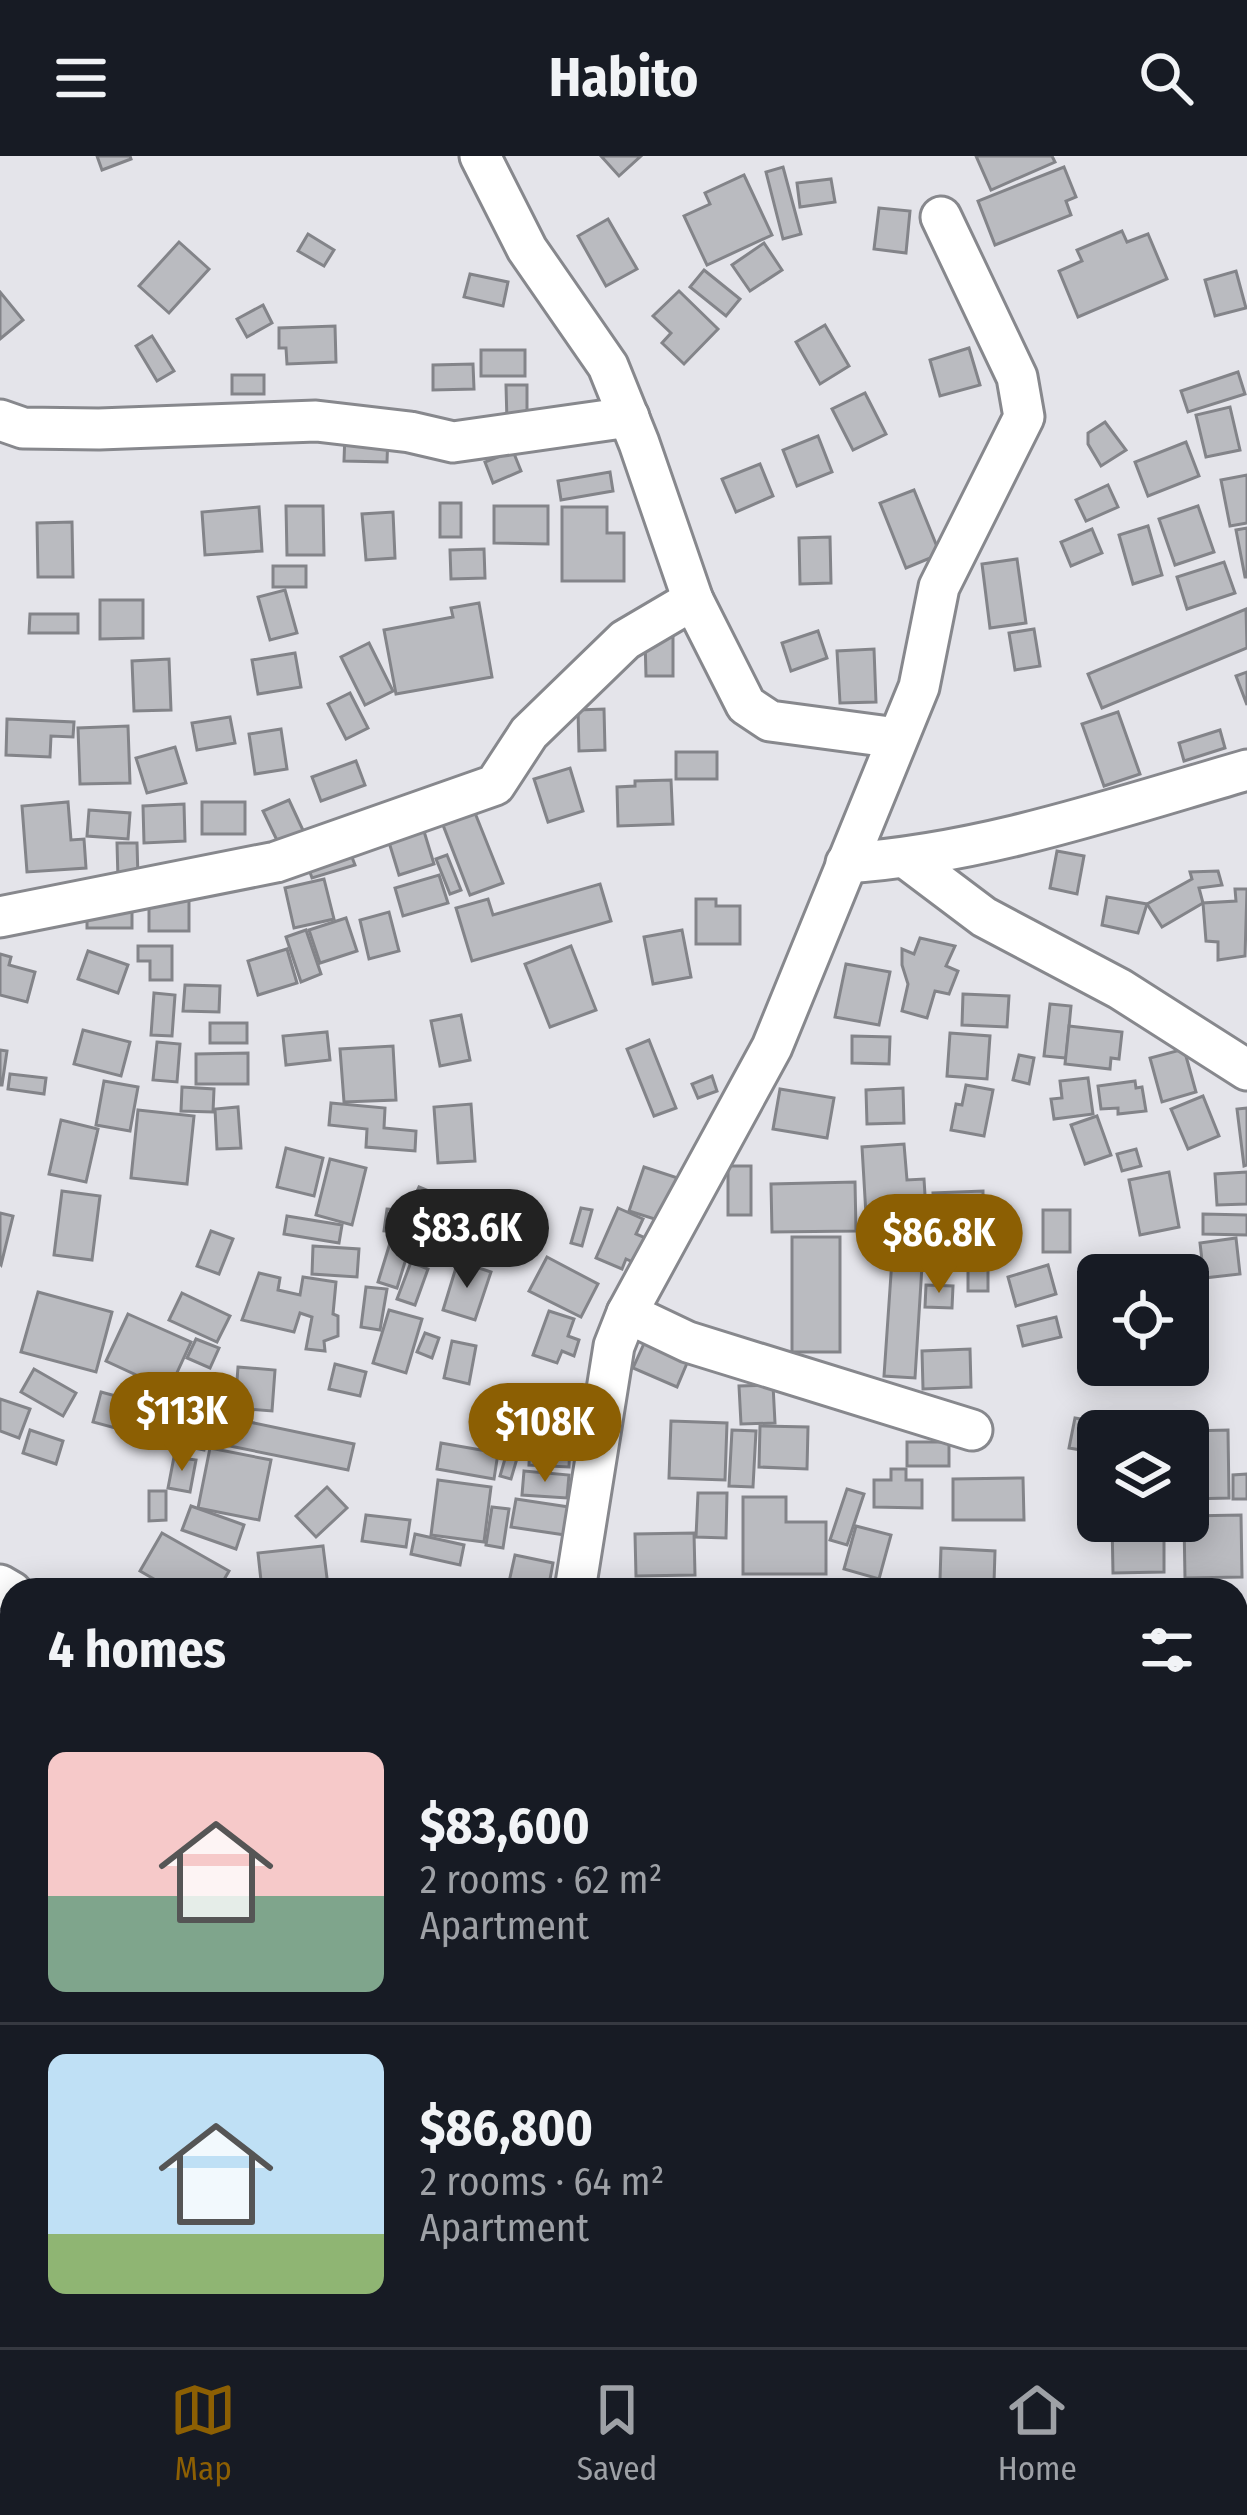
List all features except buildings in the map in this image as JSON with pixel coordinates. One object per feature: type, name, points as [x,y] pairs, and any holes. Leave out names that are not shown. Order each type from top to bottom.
[{"type":"street","points":[[480,156],[527,250],[608,366],[693,601],[746,705],[770,721],[897,738]]},
{"type":"street","points":[[577,1578],[614,1346],[626,1313],[772,1047],[919,687],[939,587],[1024,417],[1017,377],[941,217]]},
{"type":"street","points":[[0,420],[23,428],[99,429],[316,421],[453,442],[629,417]]},
{"type":"street","points":[[0,917],[277,862],[495,785],[529,733],[626,640],[693,601]]},
{"type":"street","points":[[846,862],[907,859],[1061,824],[1247,770]]},
{"type":"street","points":[[907,859],[984,917],[1120,989],[1247,1070]]},
{"type":"street","points":[[626,1313],[688,1342],[972,1430]]}]
